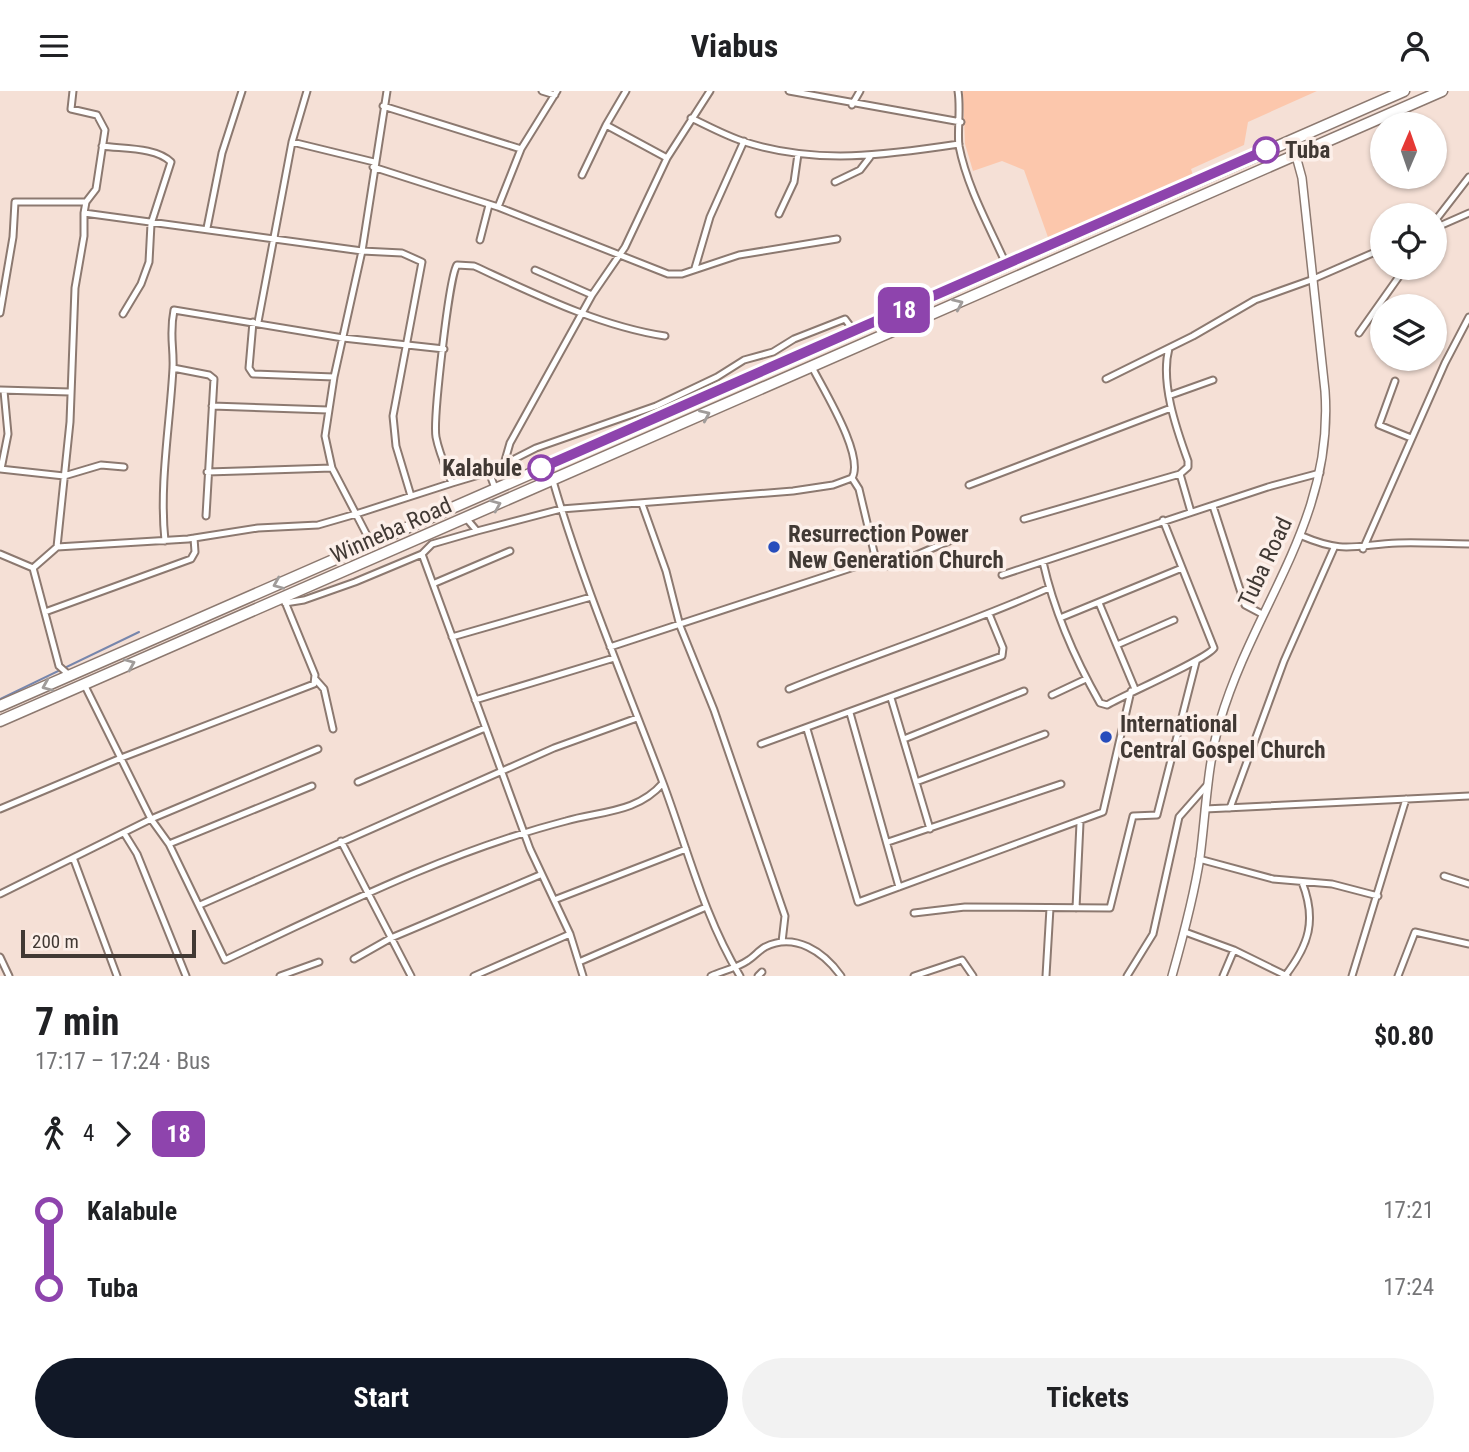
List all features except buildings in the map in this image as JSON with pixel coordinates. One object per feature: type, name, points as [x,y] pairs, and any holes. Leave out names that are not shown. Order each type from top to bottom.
[{"type":"highway","name":"Winneba Road","points":[[1350,114],[1384,91]]},
{"type":"highway","name":"Winneba Road","points":[[1350,114],[1395,91]]},
{"type":"highway","name":"Winneba Road","points":[[0,706],[1404,91]]},
{"type":"highway","name":"Winneba Road","points":[[1387,112],[1431,91]]},
{"type":"highway","name":"Winneba Road","points":[[1394,112],[1442,91]]},
{"type":"highway","name":"Winneba Road","points":[[1398,112],[1454,91]]},
{"type":"highway","name":"Winneba Road","points":[[0,721],[284,600],[314,584],[1370,123]]},
{"type":"highway","points":[[1051,245],[1058,260]]},
{"type":"highway","points":[[311,570],[314,584]]},
{"type":"street","points":[[57,547],[70,392],[73,307],[84,236],[84,213],[86,202],[96,189],[105,130],[97,115],[71,109],[73,91]]},
{"type":"street","points":[[207,228],[222,153],[242,91]]},
{"type":"street","points":[[307,91],[292,142],[271,238],[249,368],[253,374],[334,377]]},
{"type":"street","points":[[371,543],[332,468],[325,436],[334,377],[362,251],[387,91]]},
{"type":"street","points":[[498,207],[521,149],[556,93],[542,91]]},
{"type":"street","points":[[582,175],[626,91]]},
{"type":"street","points":[[512,481],[504,464],[510,443],[592,295],[619,257],[667,158],[710,91]]},
{"type":"street","points":[[790,91],[852,105],[961,122]]},
{"type":"street","points":[[852,105],[860,91]]},
{"type":"street","points":[[958,91],[961,122],[959,144],[978,202],[1006,264]]},
{"type":"street","points":[[383,106],[521,149]]},
{"type":"street","points":[[691,118],[744,141],[798,154],[870,157],[959,144]]},
{"type":"street","points":[[607,125],[667,158]]},
{"type":"street","points":[[695,268],[709,218],[744,141]]},
{"type":"street","points":[[292,142],[374,164],[498,207],[619,257],[668,274],[682,274],[739,255],[837,239]]},
{"type":"street","points":[[103,146],[163,156],[171,162],[151,223],[149,262],[141,284],[123,314]]},
{"type":"street","points":[[779,214],[794,182],[798,154]]},
{"type":"street","name":"Tuba Road","points":[[1172,976],[1185,932],[1199,859],[1219,722],[1243,654],[1302,535],[1320,473],[1326,409],[1302,178],[1296,156]]},
{"type":"street","points":[[835,182],[860,170],[870,157]]},
{"type":"street","points":[[1447,205],[1469,177]]},
{"type":"street","points":[[0,313],[13,237],[15,202],[86,202]]},
{"type":"street","points":[[480,240],[489,205]]},
{"type":"street","points":[[84,213],[362,251],[402,253],[422,262],[393,416],[396,446],[411,496]]},
{"type":"street","points":[[1447,223],[1469,213]]},
{"type":"street","points":[[1106,379],[1169,348],[1255,300],[1311,280],[1370,254]]},
{"type":"street","points":[[452,483],[441,456],[435,426],[452,272],[457,265],[474,266],[583,313],[634,330],[665,336]]},
{"type":"street","points":[[535,270],[592,295]]},
{"type":"street","points":[[1359,333],[1397,280]]},
{"type":"street","points":[[165,541],[163,509],[173,367],[169,341],[174,310],[343,338],[444,349]]},
{"type":"street","points":[[1363,549],[1411,438],[1466,329],[1469,317]]},
{"type":"street","points":[[33,568],[57,547],[165,541],[258,528],[318,525],[489,472],[536,448],[656,405],[754,357],[774,352],[794,339],[845,319],[854,331]]},
{"type":"street","points":[[1024,519],[1180,474],[1188,467],[1171,408],[1165,362],[1169,348]]},
{"type":"street","points":[[754,357],[760,373]]},
{"type":"street","points":[[173,367],[209,375],[214,379],[206,516]]},
{"type":"street","points":[[812,367],[849,443],[856,466],[852,478]]},
{"type":"street","points":[[1171,395],[1213,380]]},
{"type":"street","points":[[1395,381],[1379,425],[1411,438]]},
{"type":"street","points":[[70,392],[2,390],[8,434],[1,469],[64,476],[101,465],[124,467]]},
{"type":"street","points":[[656,405],[662,416]]},
{"type":"street","points":[[212,406],[328,410]]},
{"type":"street","points":[[969,485],[1171,408]]},
{"type":"street","points":[[207,472],[332,468]]},
{"type":"street","points":[[489,472],[495,488]]},
{"type":"street","points":[[1002,575],[1163,520],[1320,473]]},
{"type":"street","points":[[1180,474],[1191,512]]},
{"type":"street","points":[[332,729],[324,689],[316,680],[284,600],[304,600],[355,582],[422,554],[432,544],[561,509],[793,491],[833,485],[852,478]]},
{"type":"street","points":[[852,478],[859,489],[874,552]]},
{"type":"street","points":[[553,481],[591,597],[663,783],[706,907],[740,976]]},
{"type":"street","points":[[642,504],[666,571],[681,626],[714,710],[785,916],[782,942]]},
{"type":"street","points":[[1213,506],[1245,605],[1248,609],[1262,614]]},
{"type":"street","points":[[466,518],[477,531]]},
{"type":"street","points":[[1043,562],[1049,589],[1087,679],[1101,705],[1107,705],[1212,652],[1214,645],[1163,520]]},
{"type":"street","points":[[610,647],[681,626],[860,565],[891,566],[963,535]]},
{"type":"street","points":[[1302,535],[1334,548],[1363,549],[1398,544],[1469,544]]},
{"type":"street","points":[[45,612],[191,559],[195,552],[194,537]]},
{"type":"street","points":[[1230,808],[1284,661],[1334,548]]},
{"type":"street","points":[[435,583],[509,551]]},
{"type":"street","points":[[0,554],[33,568]]},
{"type":"street","points":[[422,554],[435,583],[475,701],[504,771],[540,875],[570,934],[583,976]]},
{"type":"street","points":[[33,568],[59,666],[71,675]]},
{"type":"street","points":[[1060,618],[1182,568]]},
{"type":"street","points":[[789,689],[1049,589]]},
{"type":"street","points":[[452,637],[591,597]]},
{"type":"street","points":[[807,729],[858,902],[1080,823],[1103,813],[1105,809],[1133,690],[1118,645],[1099,603]]},
{"type":"street","points":[[761,744],[1002,656],[1003,648],[989,614]]},
{"type":"street","points":[[1118,645],[1174,620]]},
{"type":"street","points":[[475,701],[614,658]]},
{"type":"street","points":[[914,913],[965,907],[1110,908],[1133,816],[1157,815],[1196,662]]},
{"type":"street","points":[[1052,695],[1087,679]]},
{"type":"street","points":[[0,809],[121,758],[310,687],[316,680]]},
{"type":"street","points":[[83,684],[151,819],[169,844],[225,960],[368,893],[524,832],[591,814],[619,811],[653,794],[663,783]]},
{"type":"street","points":[[904,739],[1024,691]]},
{"type":"street","points":[[891,698],[930,829]]},
{"type":"street","points":[[850,713],[899,887]]},
{"type":"street","points":[[200,905],[554,748],[637,718]]},
{"type":"street","points":[[358,782],[485,728]]},
{"type":"street","points":[[916,782],[1045,734]]},
{"type":"street","points":[[0,894],[74,860],[151,819],[318,750]]},
{"type":"street","points":[[888,842],[1061,784]]},
{"type":"street","points":[[1128,976],[1153,934],[1179,817],[1208,784]]},
{"type":"street","points":[[169,844],[312,786]]},
{"type":"street","points":[[1205,809],[1469,796]]},
{"type":"street","points":[[1352,976],[1406,799]]},
{"type":"street","points":[[1076,908],[1080,823]]},
{"type":"street","points":[[124,833],[137,854],[186,976]]},
{"type":"street","points":[[341,841],[411,976]]},
{"type":"street","points":[[554,900],[686,849]]},
{"type":"street","points":[[1199,859],[1273,879],[1332,884],[1378,896]]},
{"type":"street","points":[[74,860],[117,976]]},
{"type":"street","points":[[354,959],[391,938],[540,875]]},
{"type":"street","points":[[1444,876],[1469,884]]},
{"type":"street","points":[[1185,932],[1234,950],[1286,976],[1303,951],[1310,932],[1311,911],[1302,883]]},
{"type":"street","points":[[579,962],[706,907]]},
{"type":"street","points":[[1046,976],[1050,908]]},
{"type":"street","points":[[1398,976],[1415,932],[1469,944]]},
{"type":"street","points":[[474,976],[570,934]]},
{"type":"street","points":[[711,976],[747,962],[768,946],[782,942],[814,948],[825,955],[841,976]]},
{"type":"street","points":[[1223,976],[1234,950]]},
{"type":"street","points":[[0,957],[9,976]]},
{"type":"street","points":[[914,976],[962,960],[973,976]]},
{"type":"street","points":[[281,976],[318,962]]},
{"type":"shaded area","points":[[963,91],[1317,91],[1248,122],[1244,145],[1191,169],[1194,178],[1049,240],[1024,170],[1002,161],[973,171],[965,144]]},
{"type":"waterway","points":[[0,699],[139,632]]},
{"type":"bus line","name":"18","points":[[541,468],[1266,150]]},
{"type":"place","name":"Tuba","points":[[1266,150]]},
{"type":"place","name":"Kalabule","points":[[541,468]]},
{"type":"place","name":"Resurrection Power New Generation Church","points":[[774,547]]},
{"type":"place","name":"International Central Gospel Church","points":[[1106,737]]}]
